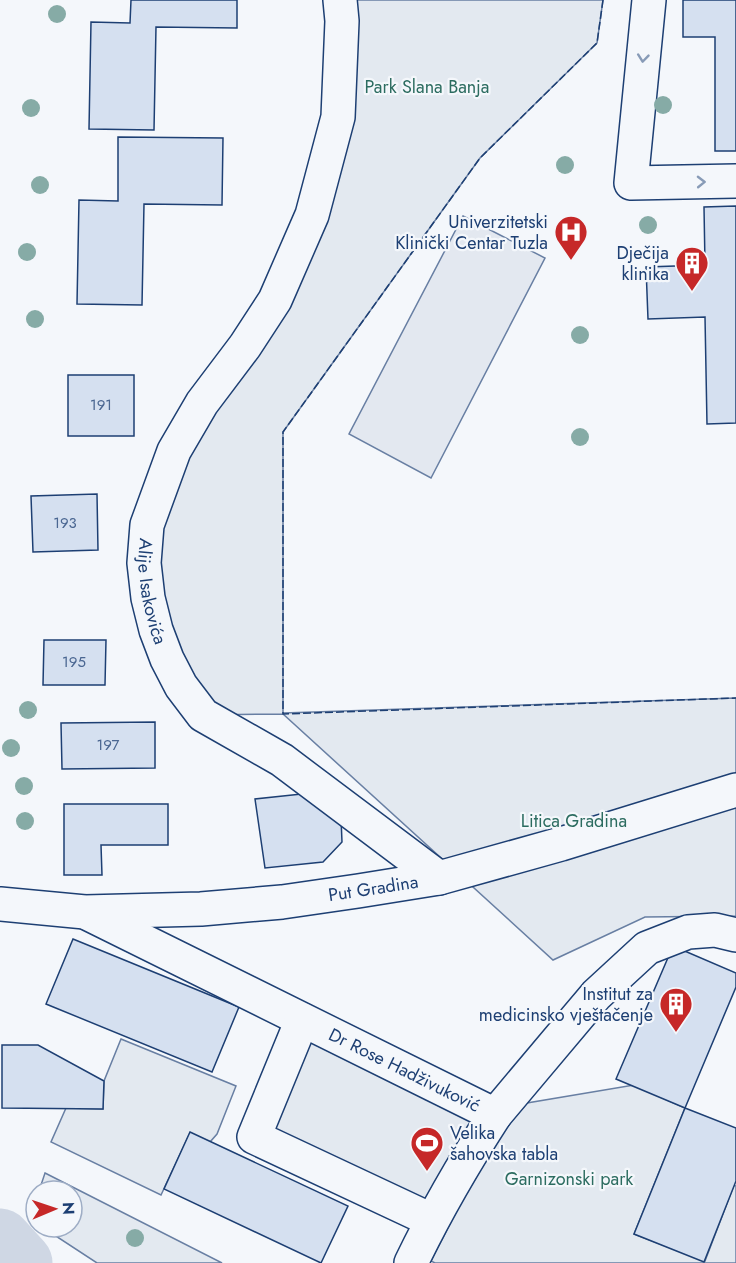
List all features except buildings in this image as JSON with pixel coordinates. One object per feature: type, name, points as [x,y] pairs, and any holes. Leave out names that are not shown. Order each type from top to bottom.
[{"type":"street","name":"Alije Isakovića","points":[[340,0],[342,21],[338,117],[312,215],[275,300],[202,403],[174,451],[147,525],[144,563],[148,598],[156,630],[167,659],[181,686],[203,715],[282,760],[439,878]]},
{"type":"street","points":[[649,0],[631,183],[736,181]]},
{"type":"street","name":"Put Gradina","points":[[0,904],[85,912],[201,909],[282,902],[439,878],[561,844],[736,790]]},
{"type":"street","name":"Dr Rose Hadživuković","points":[[85,912],[495,1115],[431,1220],[411,1263]]},
{"type":"street","points":[[495,1115],[596,995],[647,948],[688,932],[715,930],[736,935]]},
{"type":"street","points":[[302,1020],[254,1137],[431,1220]]},
{"type":"green space","points":[[340,0],[603,0],[597,43],[480,158],[283,432],[283,713],[736,698],[736,916],[645,917],[553,960],[283,714],[203,715],[148,598],[174,451],[312,215]]},
{"type":"green space","points":[[302,1020],[495,1115],[431,1220],[254,1137]]},
{"type":"green space","points":[[121,1039],[236,1086],[217,1134],[210,1142],[190,1133],[161,1195],[51,1142],[66,1108],[103,1109],[104,1081]]},
{"type":"green space","name":"Garnizonski park","points":[[634,1085],[685,1108],[634,1234],[705,1261],[734,1185],[736,1186],[736,1263],[435,1263],[431,1261],[481,1163],[503,1131],[527,1103]]},
{"type":"green space","points":[[45,1173],[57,1179],[43,1179]]},
{"type":"green space","points":[[84,1193],[222,1263],[97,1263],[60,1239],[84,1239]]},
{"type":"shaded area","points":[[463,216],[545,258],[431,478],[349,434]]},
{"type":"waterway","points":[[0,1240],[21,1263]]},
{"type":"fence","points":[[603,0],[597,43],[480,158],[283,432],[283,714],[736,698]]},
{"type":"place","name":"Univerzitetski Klinički Centar Tuzla","points":[[571,261]]},
{"type":"place","name":"Dječija klinika","points":[[692,292]]},
{"type":"place","name":"Institut za medicinsko vještačenje","points":[[676,1033]]},
{"type":"place","name":"Velika šahovska tabla","points":[[427,1172]]},
{"type":"park label","name":"Park Slana Banja","points":[[427,87]]},
{"type":"park label","name":"Litica Gradina","points":[[574,821]]}]
